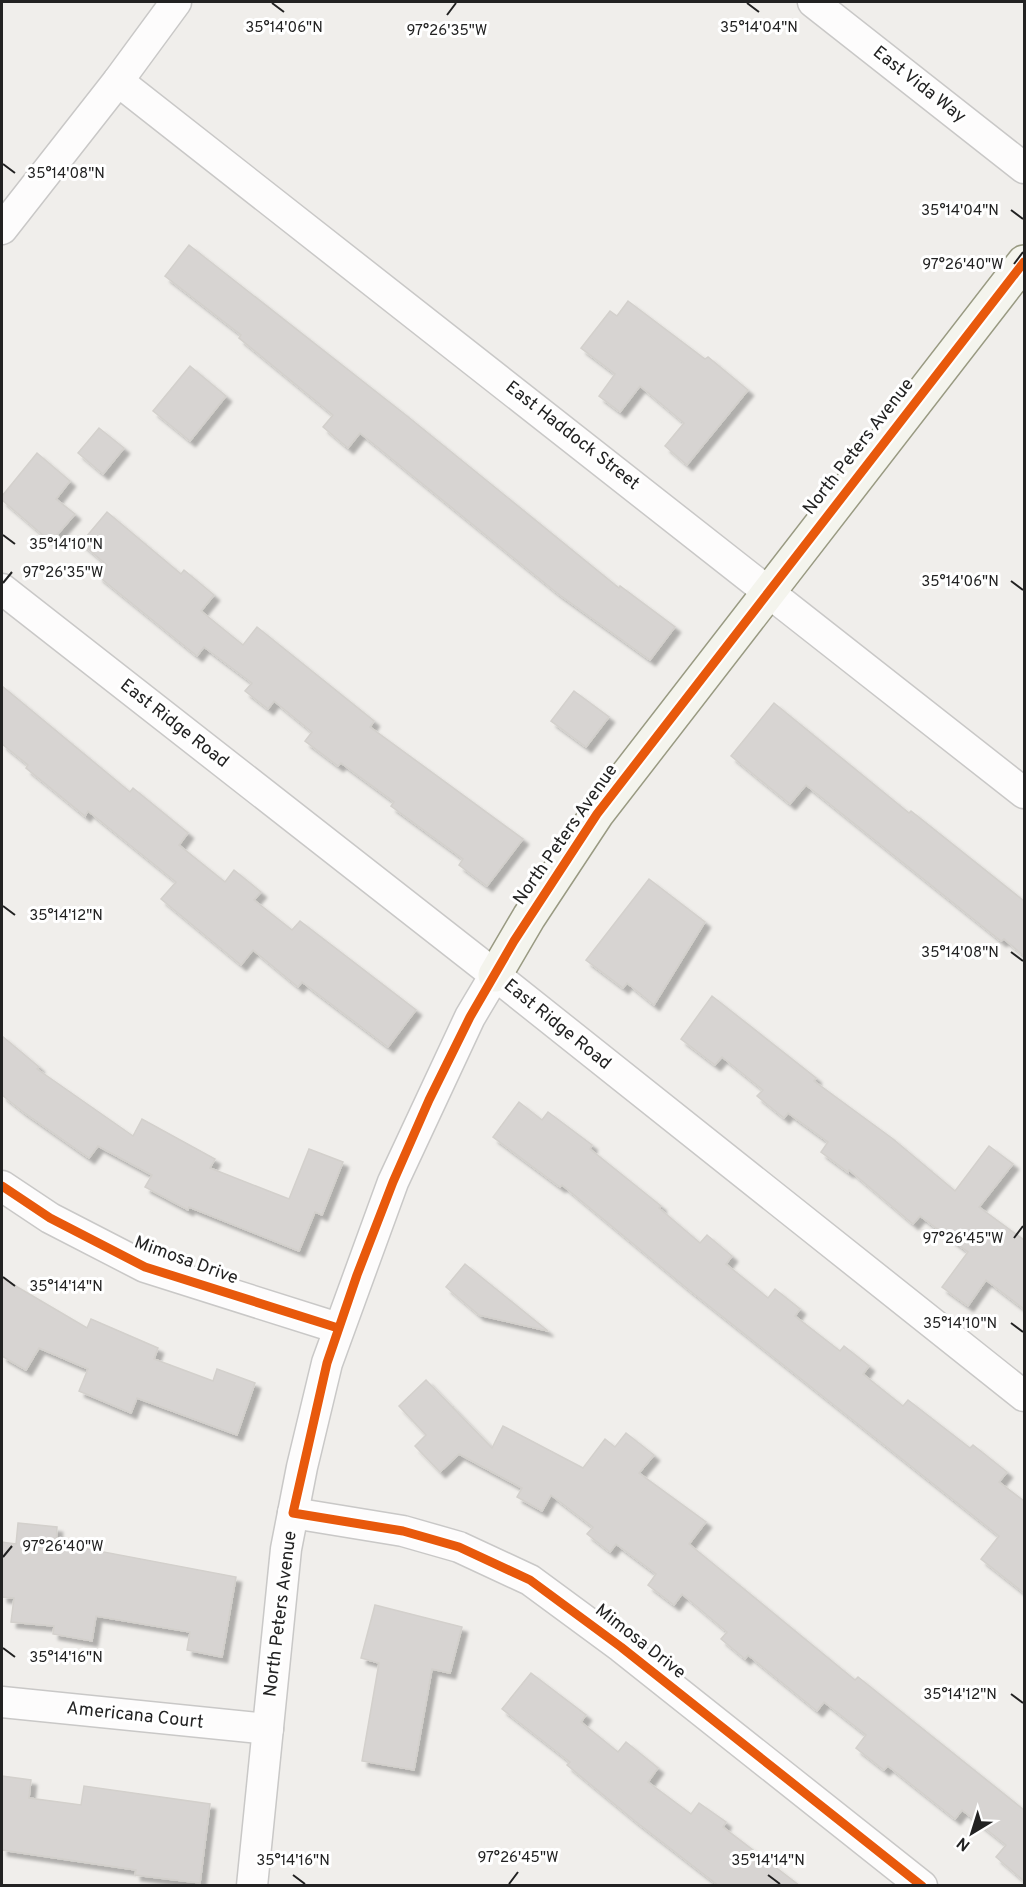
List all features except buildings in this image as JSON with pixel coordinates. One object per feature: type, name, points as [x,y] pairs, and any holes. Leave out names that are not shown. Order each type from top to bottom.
[{"type":"street","points":[[2,229],[118,81],[176,2]]},
{"type":"street","name":"East Vida Way","points":[[813,2],[1024,168]]},
{"type":"street","name":"East Haddock Street","points":[[118,81],[1024,793]]},
{"type":"street","name":"North Peters Avenue","points":[[252,1886],[285,1561],[304,1455],[338,1328],[397,1172],[470,1017],[529,917],[597,814],[1024,262]]},
{"type":"street","name":"East Ridge Road","points":[[2,589],[495,975],[1024,1396]]},
{"type":"street","name":"Mimosa Drive","points":[[2,1186],[50,1218],[145,1268],[338,1328]]},
{"type":"street","name":"Mimosa Drive","points":[[293,1513],[403,1531],[459,1547],[530,1580],[621,1647],[922,1886]]},
{"type":"street","name":"Americana Court","points":[[2,1702],[268,1729]]},
{"type":"cycle path","points":[[922,1886],[621,1647],[530,1580],[459,1547],[403,1531],[293,1513],[327,1363],[357,1275],[393,1182],[429,1100],[470,1017],[514,941],[597,814],[1024,262]]},
{"type":"cycle path","points":[[2,1186],[50,1218],[145,1267],[338,1328]]}]
